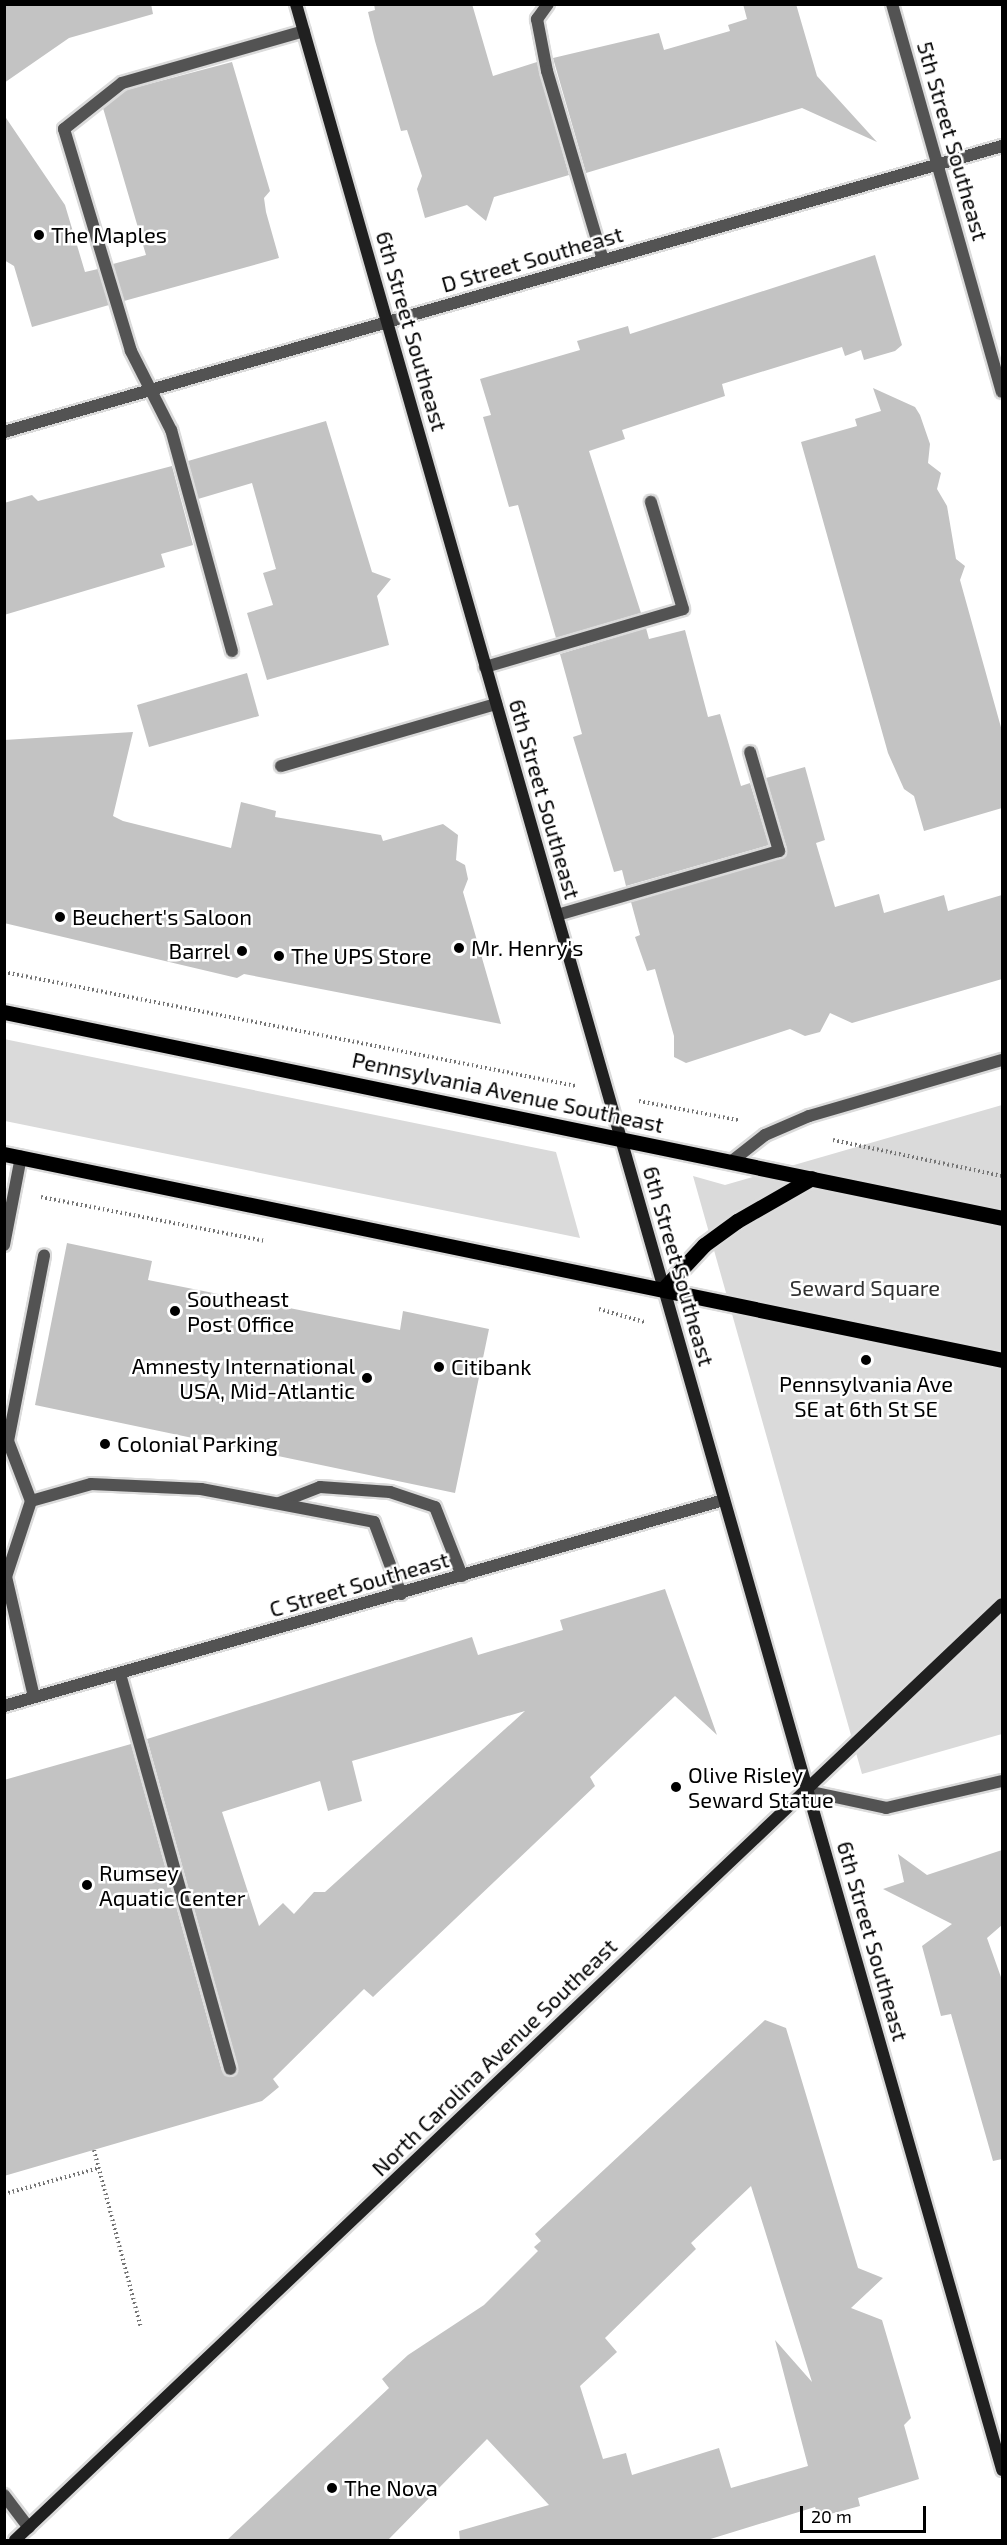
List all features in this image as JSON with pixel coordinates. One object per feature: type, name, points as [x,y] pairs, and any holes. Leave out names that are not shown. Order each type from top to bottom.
[{"type":"main road","name":"Pennsylvania Avenue Southeast","points":[[4,1012],[1002,1218]]},
{"type":"main road","points":[[4,1154],[1002,1360]]},
{"type":"main road","points":[[663,1289],[729,1227],[812,1178]]},
{"type":"street","name":"6th Street Southeast","points":[[296,4],[1002,2470]]},
{"type":"street","points":[[548,4],[537,19],[547,71],[603,260]]},
{"type":"street","name":"5th Street Southeast","points":[[892,4],[1002,392]]},
{"type":"street","points":[[232,651],[171,430],[131,351],[64,129],[122,83],[304,31]]},
{"type":"street","name":"D Street Southeast","points":[[4,432],[1002,146]]},
{"type":"street","points":[[485,667],[683,609],[651,502]]},
{"type":"street","points":[[281,766],[496,704]]},
{"type":"street","points":[[557,915],[778,851],[750,752]]},
{"type":"street","points":[[732,1161],[765,1135],[800,1119],[1002,1060]]},
{"type":"street","points":[[4,1245],[21,1157]]},
{"type":"street","points":[[34,1697],[6,1577],[31,1501],[8,1441],[44,1255]]},
{"type":"street","points":[[31,1501],[91,1484],[201,1489],[374,1522],[401,1594]]},
{"type":"street","points":[[278,1504],[320,1487],[390,1492],[435,1507],[462,1576]]},
{"type":"street","name":"C Street Southeast","points":[[4,1706],[724,1500]]},
{"type":"street","name":"North Carolina Avenue Southeast","points":[[15,2541],[1002,1604]]},
{"type":"street","points":[[120,1674],[230,2068]]},
{"type":"street","points":[[807,1791],[886,1808],[1002,1781]]},
{"type":"street","points":[[4,2495],[29,2528]]},
{"type":"path","points":[[4,972],[526,1077]]},
{"type":"path","points":[[839,1141],[1002,1176]]},
{"type":"path","points":[[94,2150],[141,2328]]},
{"type":"path","points":[[4,2194],[99,2168]]},
{"type":"green space","points":[[4,1039],[556,1152],[580,1238],[5,1121]]},
{"type":"green space","name":"Seward Square","points":[[1002,1105],[1002,1734],[862,1774],[693,1176],[725,1185]]},
{"type":"building","points":[[4,4],[151,4],[153,14],[69,38],[4,83]]},
{"type":"building","points":[[374,4],[472,4],[493,76],[537,62],[569,175],[494,197],[486,221],[467,205],[425,218],[417,189],[422,176],[407,130],[401,131],[368,12],[375,10]]},
{"type":"building","points":[[743,4],[796,4],[817,76],[877,142],[802,108],[586,173],[553,58],[659,33],[664,50],[730,31],[728,25],[747,19]]},
{"type":"building","points":[[232,62],[270,191],[264,198],[279,258],[124,301],[113,264],[146,255],[103,108],[126,90]]},
{"type":"building","name":"The Maples","points":[[4,115],[65,205],[85,272],[98,269],[109,305],[32,327],[14,266],[4,260]]},
{"type":"building","points":[[875,255],[902,345],[895,351],[864,360],[861,350],[845,356],[842,347],[722,384],[725,396],[622,430],[625,439],[589,451],[641,613],[556,638],[518,505],[509,507],[483,417],[491,415],[480,379],[580,350],[577,341],[628,326],[630,334]]},
{"type":"building","points":[[873,388],[915,407],[920,415],[930,444],[928,463],[941,473],[937,489],[947,506],[956,559],[965,566],[960,580],[1002,731],[1002,808],[924,831],[914,796],[904,789],[888,753],[801,442],[857,426],[855,419],[881,411]]},
{"type":"building","points":[[326,421],[372,572],[391,579],[377,596],[389,645],[267,680],[247,613],[273,605],[263,573],[276,569],[252,483],[198,499],[188,461]]},
{"type":"building","points":[[172,466],[193,545],[161,554],[165,567],[4,615],[4,503],[32,495],[38,501]]},
{"type":"building","points":[[646,628],[649,639],[685,630],[708,717],[720,714],[741,786],[750,783],[769,845],[626,886],[622,870],[614,872],[573,737],[582,734],[560,654]]},
{"type":"building","points":[[247,673],[259,716],[149,747],[137,705]]},
{"type":"building","points":[[133,732],[113,816],[123,821],[231,848],[241,802],[276,811],[275,817],[381,835],[383,841],[443,824],[458,835],[456,860],[465,865],[468,879],[463,892],[501,1024],[244,974],[237,978],[4,923],[4,740]]},
{"type":"building","points":[[805,767],[825,840],[816,843],[835,907],[879,894],[884,913],[944,895],[948,911],[1002,895],[1002,979],[852,1023],[830,1013],[820,1032],[805,1036],[790,1029],[686,1063],[674,1057],[674,1036],[655,969],[647,971],[635,937],[640,935],[631,902],[784,857],[787,849],[766,778]]},
{"type":"building","points":[[67,1243],[152,1261],[148,1280],[400,1330],[403,1311],[489,1329],[455,1493],[35,1405]]},
{"type":"building","points":[[665,1589],[717,1735],[675,1696],[590,1777],[595,1786],[373,1997],[364,1989],[273,2079],[279,2087],[262,2101],[4,2176],[4,1780],[131,1744],[222,2071],[233,2077],[238,2067],[147,1739],[472,1637],[478,1655],[563,1630],[560,1620]],"holes":[[[525,1711],[325,1892],[314,1892],[294,1914],[283,1903],[259,1926],[222,1812],[320,1781],[328,1811],[362,1801],[352,1761]]]},
{"type":"building","points":[[1002,1850],[1002,1925],[987,1938],[1002,1980],[1002,2159],[993,2161],[951,2014],[941,2016],[922,1946],[952,1924],[883,1889],[904,1882],[898,1854],[927,1875]]},
{"type":"building","points":[[765,2020],[786,2028],[858,2268],[883,2278],[851,2308],[882,2320],[911,2418],[904,2425],[919,2479],[858,2498],[860,2506],[819,2517],[815,2507],[704,2541],[460,2541],[459,2531],[549,2505],[487,2439],[387,2541],[226,2541],[389,2388],[382,2379],[408,2355],[484,2305],[538,2251],[534,2247],[541,2241],[535,2234]],"holes":[[[751,2186],[812,2382],[775,2340],[808,2466],[731,2488],[719,2448],[632,2475],[626,2453],[603,2459],[580,2386],[617,2352],[605,2338],[696,2249],[691,2243]]]},
{"type":"place","name":"The Maples","points":[[39,235]]},
{"type":"place","name":"Beuchert's Saloon","points":[[60,917]]},
{"type":"place","name":"Mr. Henry's","points":[[459,948]]},
{"type":"place","name":"Barrel","points":[[242,951]]},
{"type":"place","name":"The UPS Store","points":[[279,956]]},
{"type":"place","name":"Southeast Post Office","points":[[175,1311]]},
{"type":"place","name":"Pennsylvania Ave SE at 6th St SE","points":[[866,1360]]},
{"type":"place","name":"Citibank","points":[[439,1367]]},
{"type":"place","name":"Amnesty International USA, Mid-Atlantic","points":[[367,1378]]},
{"type":"place","name":"Colonial Parking","points":[[105,1444]]},
{"type":"place","name":"Olive Risley Seward Statue","points":[[676,1787]]},
{"type":"place","name":"Rumsey Aquatic Center","points":[[87,1885]]},
{"type":"place","name":"The Nova","points":[[332,2488]]}]
